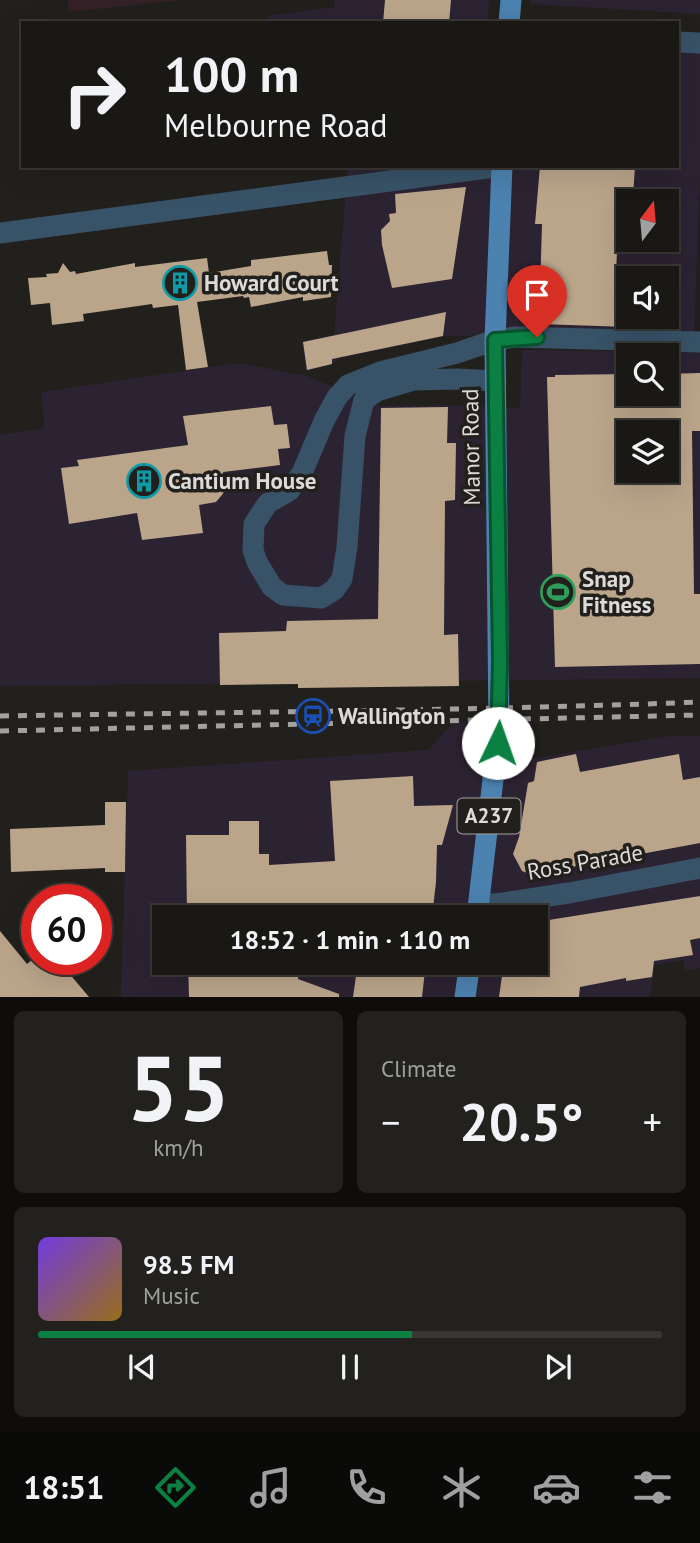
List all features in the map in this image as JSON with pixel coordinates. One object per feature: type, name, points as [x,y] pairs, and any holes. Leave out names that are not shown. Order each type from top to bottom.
[{"type":"main road","points":[[509,21],[511,0]]},
{"type":"main road","name":"Manor Road","points":[[479,905],[499,728],[495,340],[502,168]]},
{"type":"main road","points":[[465,997],[468,975]]},
{"type":"street","points":[[679,43],[700,43]]},
{"type":"street","points":[[0,233],[487,168]]},
{"type":"street","points":[[496,381],[414,380],[377,391],[364,400],[355,436],[342,579],[334,590],[321,598],[283,595],[272,587],[253,551],[254,524],[268,503],[289,491],[302,472],[337,397],[348,385],[380,372],[457,353],[495,340],[537,337],[700,342]]},
{"type":"street","name":"Ross Parade","points":[[493,905],[700,868]]},
{"type":"shaded area","points":[[68,0],[182,0],[69,12]]},
{"type":"shaded area","points":[[335,0],[489,0],[488,21],[268,21],[268,16],[334,7]]},
{"type":"shaded area","points":[[531,0],[700,0],[700,14],[531,4]]},
{"type":"shaded area","points":[[679,48],[700,50],[700,177],[694,332],[445,336],[340,358],[333,364],[306,371],[302,341],[334,335],[348,168],[679,168]]},
{"type":"shaded area","points":[[522,350],[616,351],[616,406],[679,406],[679,352],[700,352],[700,678],[0,686],[0,435],[45,428],[41,392],[239,363],[307,376],[380,406],[520,408]]},
{"type":"shaded area","points":[[455,721],[531,722],[530,759],[671,736],[700,736],[700,968],[685,971],[683,960],[655,965],[650,997],[121,997],[128,771],[428,750]]},
{"type":"building","points":[[385,0],[451,0],[449,21],[383,21]]},
{"type":"building","points":[[540,168],[635,168],[634,189],[616,189],[616,327],[539,324],[542,224],[535,224]]},
{"type":"building","points":[[466,187],[452,279],[392,288],[381,230],[390,221],[389,214],[396,213],[395,194]]},
{"type":"building","points":[[327,251],[329,265],[332,265],[331,297],[303,301],[303,297],[251,307],[249,297],[243,296],[197,302],[208,367],[186,370],[178,305],[153,308],[152,304],[83,314],[84,321],[52,325],[50,303],[31,305],[28,278],[47,277],[46,274],[58,273],[63,263],[70,272],[75,271],[76,274],[135,263],[135,267],[207,258],[209,273],[251,266],[251,260]]},
{"type":"building","points":[[446,312],[443,336],[332,359],[332,364],[307,370],[303,342]]},
{"type":"building","points":[[700,373],[700,431],[692,431],[694,594],[700,594],[700,664],[555,667],[547,377],[616,374],[616,406],[679,406],[679,374]]},
{"type":"building","name":"Cantium House","points":[[271,406],[274,425],[287,424],[290,448],[278,449],[280,465],[223,472],[226,490],[216,502],[199,505],[203,533],[142,540],[137,513],[69,524],[61,468],[79,466],[77,460],[188,445],[183,416]]},
{"type":"building","points":[[448,407],[447,443],[456,443],[455,500],[445,501],[444,635],[458,634],[459,686],[298,688],[298,684],[220,685],[219,633],[286,631],[287,621],[378,619],[381,408]]},
{"type":"building","points":[[576,754],[580,772],[679,754],[683,780],[700,777],[700,843],[550,871],[543,876],[522,871],[513,854],[519,837],[528,783],[534,781],[537,762]]},
{"type":"building","points":[[413,776],[414,806],[453,805],[442,845],[437,845],[433,905],[187,905],[186,835],[229,835],[229,821],[259,821],[259,854],[269,854],[269,865],[335,861],[330,781]]},
{"type":"building","points":[[105,802],[126,802],[125,872],[105,872],[105,868],[11,872],[10,829],[105,825]]},
{"type":"building","points":[[700,896],[700,938],[690,940],[693,955],[654,961],[652,977],[626,981],[626,978],[580,987],[579,997],[499,997],[502,975],[548,975],[548,920]]},
{"type":"building","points":[[0,931],[21,957],[21,975],[70,975],[89,997],[0,997]]},
{"type":"building","points":[[188,975],[298,975],[298,979],[339,994],[339,997],[189,997]]},
{"type":"building","points":[[356,975],[425,975],[422,997],[353,997]]},
{"type":"railway","points":[[0,716],[700,702]]},
{"type":"railway","points":[[0,731],[700,715]]},
{"type":"place","name":"Howard Court","points":[[180,283]]},
{"type":"place","name":"Cantium House","points":[[144,481]]},
{"type":"place","name":"Snap Fitness","points":[[558,592]]},
{"type":"place","name":"Wallington","points":[[313,716]]},
{"type":"route","points":[[498,743],[500,662],[495,340],[537,337]]}]
